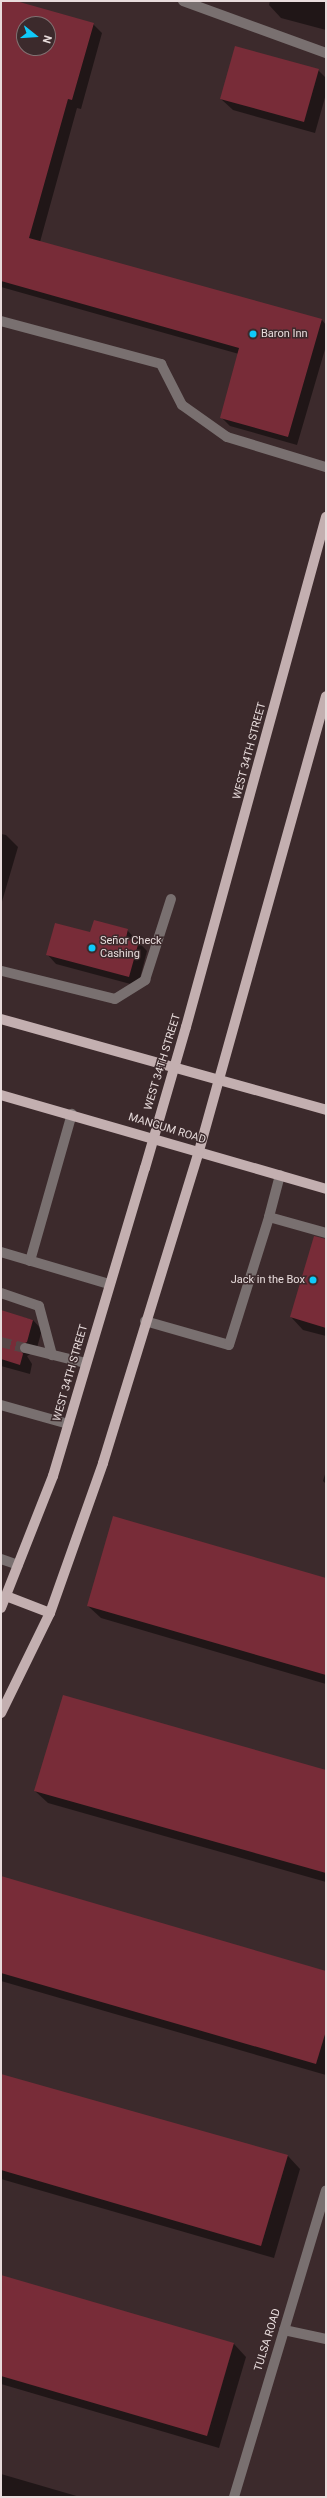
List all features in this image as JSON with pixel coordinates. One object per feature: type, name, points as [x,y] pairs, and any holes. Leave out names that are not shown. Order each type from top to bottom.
[{"type":"main road","name":"WEST 34TH STREET","points":[[1,1608],[53,1476],[173,1069],[326,517]]},
{"type":"main road","points":[[1,1713],[50,1613],[103,1463],[145,1321],[199,1151],[326,696]]},
{"type":"main road","points":[[1,1020],[219,1082],[326,1110]]},
{"type":"main road","name":"MANGUM ROAD","points":[[1,1095],[153,1137],[326,1189]]},
{"type":"main road","points":[[6,1596],[50,1613]]},
{"type":"street","points":[[183,1],[326,53]]},
{"type":"street","points":[[1,320],[161,364],[182,405],[227,437],[326,467]]},
{"type":"street","points":[[2,971],[115,999],[145,980],[171,899]]},
{"type":"street","points":[[30,1261],[72,1114]]},
{"type":"street","points":[[145,1321],[229,1345],[269,1217],[280,1175]]},
{"type":"street","points":[[269,1217],[326,1233]]},
{"type":"street","points":[[1,1252],[109,1284]]},
{"type":"street","points":[[1,1293],[39,1306],[52,1355]]},
{"type":"street","points":[[25,1348],[86,1363]]},
{"type":"street","points":[[1,1405],[68,1424]]},
{"type":"street","points":[[1,1559],[18,1565]]},
{"type":"street","name":"TULSA ROAD","points":[[234,2497],[326,2191]]},
{"type":"street","points":[[284,2330],[326,2339]]},
{"type":"building","name":"Baron Inn","points":[[1,1],[16,1],[94,23],[72,100],[68,99],[29,238],[322,319],[288,437],[220,418],[239,348],[1,281]]},
{"type":"building","points":[[235,46],[319,69],[304,122],[220,99]]},
{"type":"building","name":"Señor Check Cashing","points":[[94,920],[128,929],[126,938],[139,941],[129,977],[46,955],[55,923],[90,932]]},
{"type":"building","name":"Jack in the Box","points":[[314,1236],[326,1239],[326,1328],[290,1317]]},
{"type":"building","points":[[1,1310],[33,1320],[27,1342],[19,1346],[23,1354],[20,1365],[1,1359]]},
{"type":"building","points":[[113,1516],[326,1578],[326,1675],[87,1606]]},
{"type":"building","points":[[63,1695],[326,1770],[326,1873],[34,1791]]},
{"type":"building","points":[[1,1876],[326,1971],[326,2031],[316,2064],[1,1973]]},
{"type":"building","points":[[1,2074],[288,2155],[261,2246],[1,2170]]},
{"type":"building","points":[[1,2275],[234,2343],[207,2436],[1,2376]]},
{"type":"tunnel","points":[[1,1342],[25,1348]]},
{"type":"place","name":"Baron Inn","points":[[253,334]]},
{"type":"place","name":"Señor Check Cashing","points":[[92,948]]},
{"type":"place","name":"Jack in the Box","points":[[313,1280]]}]
